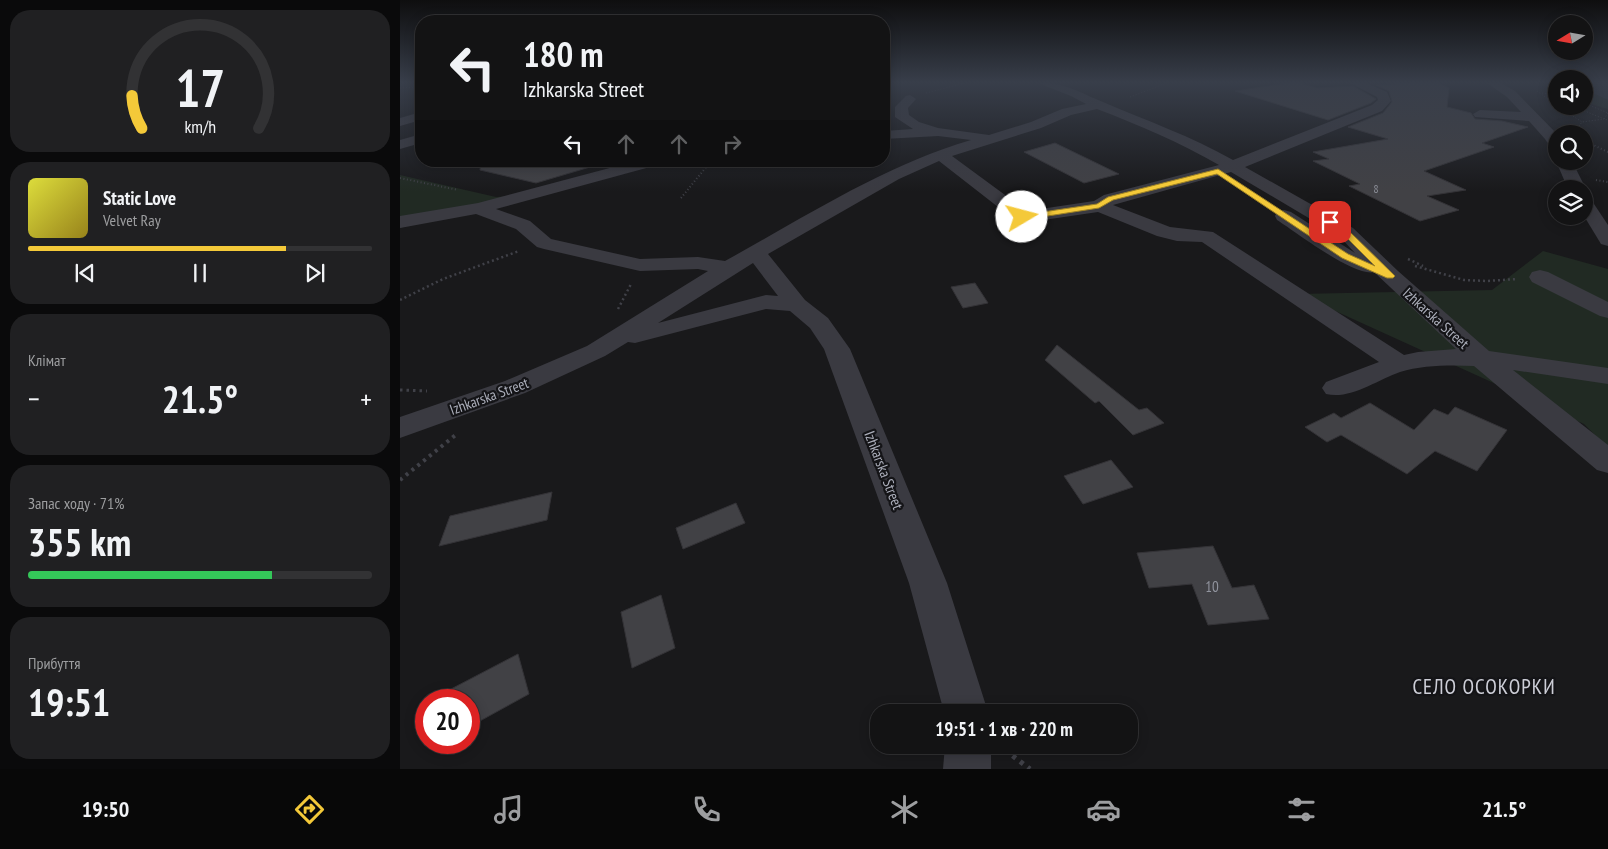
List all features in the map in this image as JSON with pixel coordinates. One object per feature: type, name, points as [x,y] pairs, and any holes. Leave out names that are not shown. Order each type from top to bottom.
[{"type":"street","points":[[400,122],[412,119]]},
{"type":"street","points":[[890,131],[900,119]]},
{"type":"street","points":[[905,119],[914,125],[938,132],[996,137]]},
{"type":"street","name":"Izhkarska Street","points":[[890,149],[941,154],[1051,119]]},
{"type":"street","name":"Izhkarska Street","points":[[1132,119],[1198,147],[1226,169],[1346,232],[1384,270],[1480,358],[1608,462]]},
{"type":"street","points":[[941,154],[952,165],[1022,217],[1099,206],[1110,199],[1226,169],[1350,119]]},
{"type":"street","points":[[1534,119],[1548,133]]},
{"type":"street","points":[[400,127],[415,120]]},
{"type":"street","points":[[890,148],[938,132]]},
{"type":"street","points":[[400,145],[415,140]]},
{"type":"street","points":[[400,222],[480,208],[633,167]]},
{"type":"street","name":"Izhkarska Street","points":[[400,428],[515,387],[596,351],[728,268],[756,253],[865,167]]},
{"type":"street","points":[[1099,206],[1169,235],[1191,238],[1206,236],[1400,364]]},
{"type":"street","points":[[480,208],[523,225],[544,243],[640,265],[698,263],[728,268]]},
{"type":"street","points":[[1593,216],[1608,240]]},
{"type":"street","name":"Izhkarska Street","points":[[756,253],[797,305],[819,323],[837,349],[928,583],[964,704]]},
{"type":"street","points":[[1540,276],[1608,311]]},
{"type":"street","points":[[596,351],[631,337],[766,302],[797,305]]},
{"type":"street","points":[[1336,388],[1400,364],[1418,360],[1480,358],[1608,376]]},
{"type":"street","points":[[967,769],[968,754]]},
{"type":"path","points":[[1577,119],[1582,122],[1608,120]]},
{"type":"path","points":[[1593,146],[1608,152]]},
{"type":"path","points":[[681,198],[706,167]]},
{"type":"path","points":[[400,178],[480,195],[480,208]]},
{"type":"path","points":[[400,300],[470,268],[544,243]]},
{"type":"path","points":[[1384,270],[1426,267],[1456,278],[1498,282],[1540,276]]},
{"type":"path","points":[[1010,754],[1030,769]]},
{"type":"shaded area","points":[[400,175],[496,197],[514,196],[400,228]]},
{"type":"shaded area","points":[[1543,251],[1608,269],[1608,448],[1584,424],[1298,294],[1492,290]]},
{"type":"building","points":[[1368,119],[1475,119],[1502,121],[1528,127],[1482,143],[1494,147],[1424,171],[1466,190],[1427,196],[1459,210],[1420,221],[1349,186],[1360,184],[1313,161],[1329,159],[1313,152],[1388,139],[1348,127]]},
{"type":"building","points":[[1055,143],[1119,174],[1084,183],[1024,152]]},
{"type":"building","points":[[480,167],[590,167],[536,183],[480,170]]},
{"type":"building","points":[[975,283],[988,303],[963,308],[951,287]]},
{"type":"building","points":[[1057,345],[1139,410],[1147,408],[1164,423],[1133,435],[1099,401],[1095,403],[1045,360]]},
{"type":"building","points":[[1370,403],[1414,430],[1434,409],[1448,415],[1455,407],[1507,430],[1477,471],[1435,451],[1407,474],[1341,435],[1327,442],[1305,427],[1334,413],[1341,418]]},
{"type":"building","points":[[1111,460],[1133,487],[1083,504],[1064,476]]},
{"type":"building","points":[[552,492],[547,520],[439,546],[450,516]]},
{"type":"building","points":[[736,503],[745,523],[683,549],[676,528]]},
{"type":"building","points":[[1213,546],[1232,588],[1254,585],[1269,619],[1208,625],[1192,584],[1149,588],[1137,553]]},
{"type":"building","points":[[661,595],[675,648],[632,668],[621,612]]},
{"type":"building","points":[[518,654],[529,694],[480,721],[480,689],[451,689]]},
{"type":"district","name":"СЕЛО ОСОКОРКИ","points":[[1484,686]]},
{"type":"route","points":[[1022,217],[1099,206],[1110,199],[1218,171],[1345,256],[1390,276],[1346,232],[1330,222]]}]
